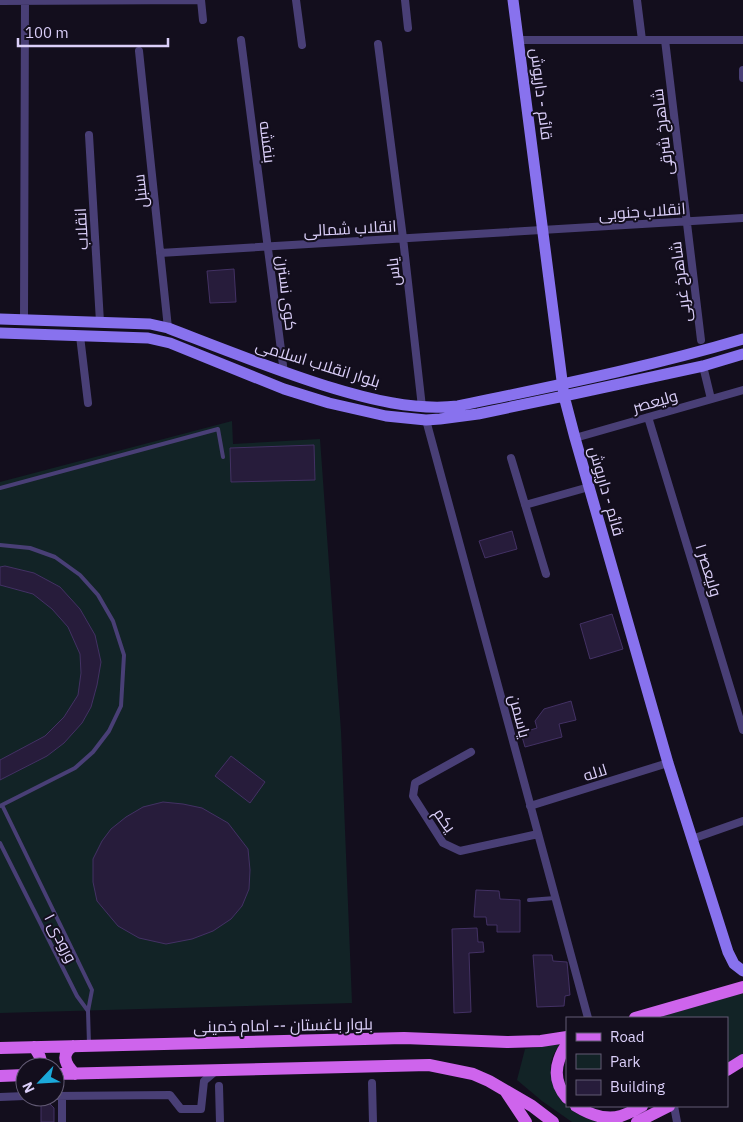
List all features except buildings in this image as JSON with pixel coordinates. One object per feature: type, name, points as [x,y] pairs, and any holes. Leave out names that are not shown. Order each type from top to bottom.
[{"type":"main road","name":"قائم - داریوش","points":[[513,0],[564,396],[668,763],[728,952],[734,964],[743,971]]},
{"type":"main road","name":"بلوار انقلاب اسلامی","points":[[0,319],[150,324],[168,328],[284,373],[348,392],[422,407],[442,408],[562,384],[700,352],[743,339]]},
{"type":"main road","name":"بلوار انقلاب اسلامی","points":[[0,333],[148,338],[170,343],[284,389],[329,403],[386,416],[426,420],[478,414],[703,366],[743,354]]},
{"type":"main road","points":[[422,407],[426,420]]},
{"type":"main road","points":[[638,1017],[743,987]]},
{"type":"main road","name":"بلوار باغستان -- امام خمینی","points":[[0,1048],[404,1038],[508,1042],[541,1041],[566,1037]]},
{"type":"main road","points":[[74,1046],[67,1052],[65,1059],[67,1065],[75,1074]]},
{"type":"main road","points":[[566,1046],[563,1049],[557,1066],[556,1077],[560,1090],[566,1097]]},
{"type":"main road","points":[[34,1047],[40,1057]]},
{"type":"main road","points":[[728,1069],[743,1060]]},
{"type":"main road","points":[[65,1074],[428,1064],[473,1074],[489,1081],[532,1106],[553,1122]]},
{"type":"main road","points":[[0,1076],[15,1075]]},
{"type":"main road","points":[[505,1090],[526,1122]]},
{"type":"main road","points":[[578,1107],[594,1115],[608,1118],[621,1116],[640,1107]]},
{"type":"main road","points":[[638,1122],[667,1107]]},
{"type":"street","points":[[0,1],[201,0],[203,20]]},
{"type":"street","points":[[296,0],[302,45]]},
{"type":"street","points":[[405,0],[408,28]]},
{"type":"street","points":[[637,0],[642,40]]},
{"type":"street","points":[[24,320],[25,1]]},
{"type":"street","name":"بنفشه","points":[[241,40],[267,246]]},
{"type":"street","points":[[518,40],[743,40]]},
{"type":"street","name":"شاهرخ شرقی","points":[[665,40],[687,222]]},
{"type":"street","name":"یاس","points":[[378,44],[422,407]]},
{"type":"street","name":"سنبل","points":[[139,51],[168,328]]},
{"type":"street","points":[[743,70],[743,78]]},
{"type":"street","name":"انقلاب","points":[[89,135],[100,322]]},
{"type":"street","name":"انقلاب جنوبی","points":[[543,230],[743,218]]},
{"type":"street","name":"شاهرخ غربی","points":[[687,222],[701,340]]},
{"type":"street","name":"انقلاب شمالی","points":[[160,253],[543,230]]},
{"type":"street","name":"کوی نسترن","points":[[267,246],[284,373]]},
{"type":"street","points":[[80,336],[88,403]]},
{"type":"street","points":[[703,366],[711,399]]},
{"type":"street","name":"ولیعصر","points":[[575,438],[743,390]]},
{"type":"street","name":"ولیعصر ۱","points":[[648,417],[743,730]]},
{"type":"street","name":"یاسمن","points":[[426,420],[588,1017]]},
{"type":"street","points":[[511,458],[546,574]]},
{"type":"street","points":[[525,505],[589,487]]},
{"type":"street","name":"یکم","points":[[471,752],[415,783],[413,796],[443,843],[460,851],[538,834]]},
{"type":"street","name":"لاله","points":[[530,806],[668,763]]},
{"type":"street","points":[[692,839],[743,821]]},
{"type":"street","points":[[65,1096],[170,1096],[181,1109],[201,1109],[204,1082],[218,1069]]},
{"type":"street","points":[[372,1083],[373,1122]]},
{"type":"street","points":[[219,1086],[220,1122]]},
{"type":"street","points":[[0,1097],[15,1096]]},
{"type":"street","points":[[60,1107],[62,1122]]},
{"type":"street","points":[[674,1107],[677,1122]]},
{"type":"lane","points":[[0,488],[218,429],[222,457]]},
{"type":"lane","points":[[0,545],[30,548],[55,557],[80,575],[98,595],[113,621],[124,655],[121,706],[110,731],[93,752],[75,768],[1,806],[92,990],[88,1011],[89,1046]]},
{"type":"lane","name":"ورودی ۱","points":[[0,843],[77,996],[88,1011]]},
{"type":"lane","points":[[529,900],[555,898]]},
{"type":"green space","points":[[232,421],[233,444],[320,439],[341,731],[352,1003],[0,1013],[0,482]]},
{"type":"green space","points":[[743,993],[743,1054],[728,1062],[728,1017],[659,1017]]},
{"type":"green space","points":[[560,1044],[551,1060],[551,1071],[566,1107],[579,1115],[606,1122],[572,1122],[542,1101],[517,1080],[525,1049]]}]
